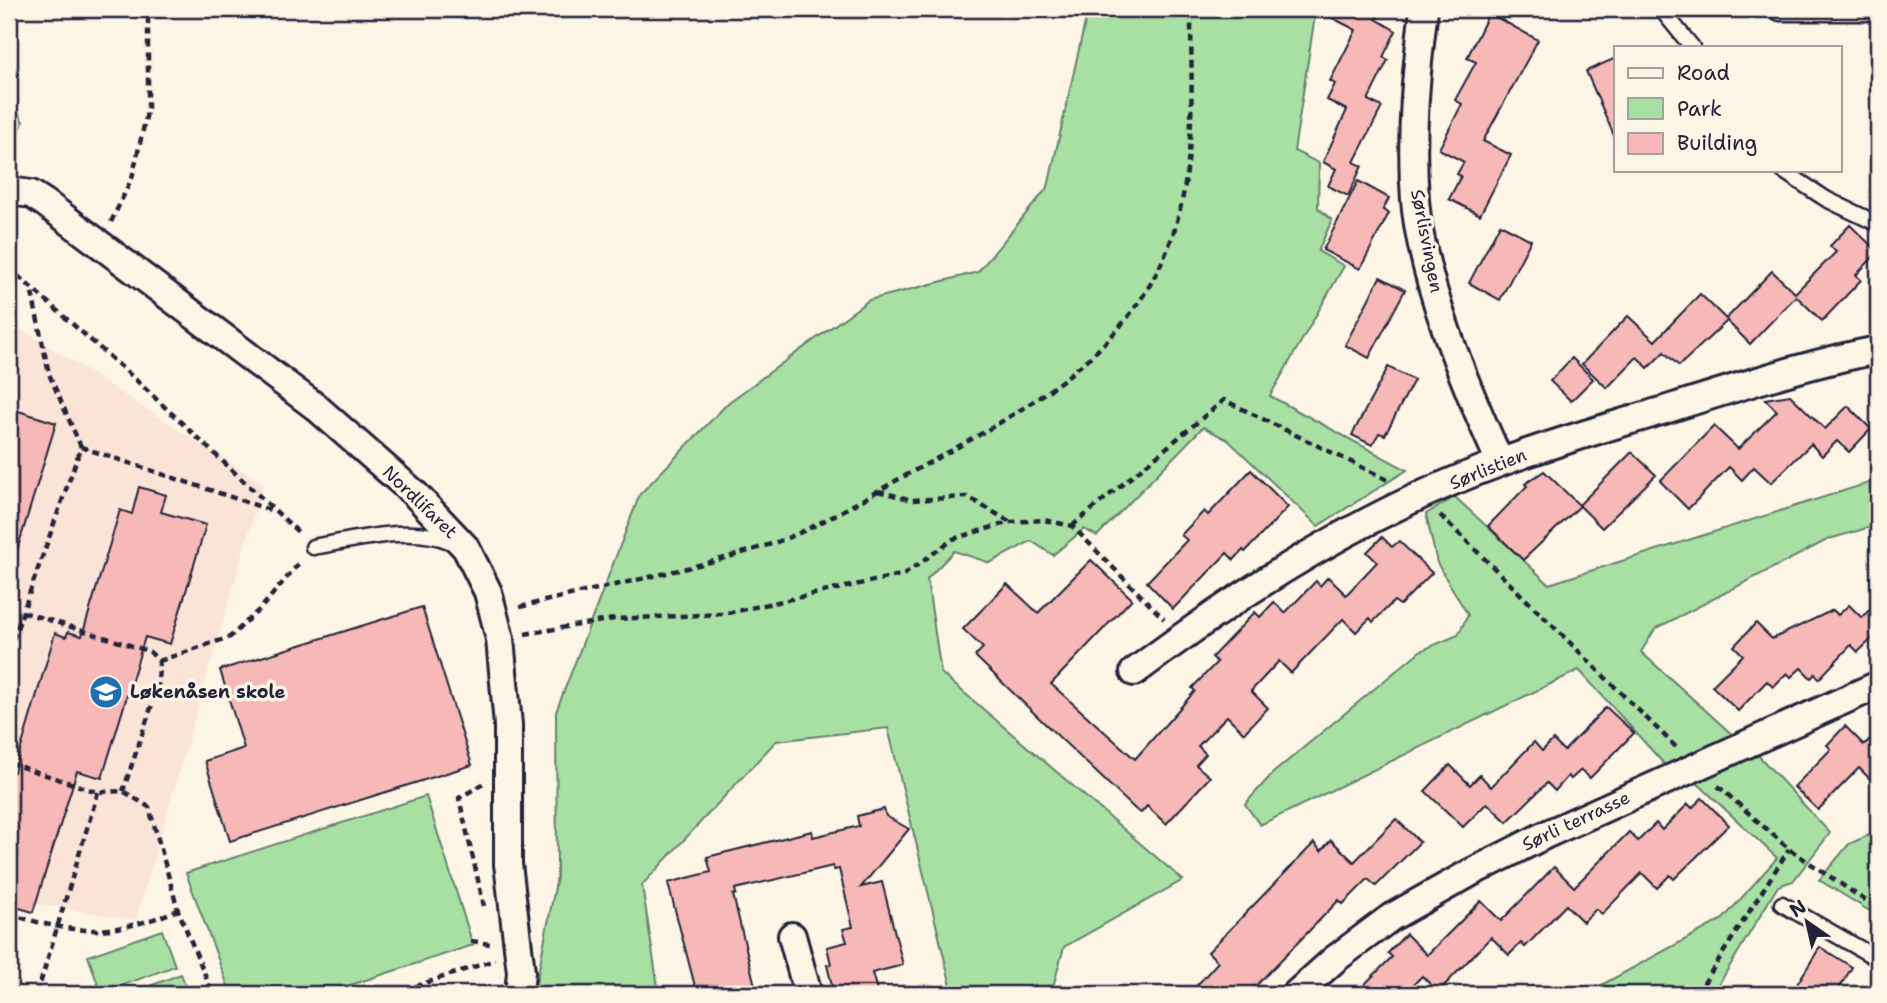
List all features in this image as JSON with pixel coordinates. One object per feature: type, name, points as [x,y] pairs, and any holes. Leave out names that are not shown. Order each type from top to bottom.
[{"type":"street","name":"Sørlisvingen","points":[[1424,9],[1413,112],[1415,202],[1437,297],[1461,369],[1500,462]]},
{"type":"street","name":"Nordlifaret","points":[[9,191],[31,194],[316,407],[415,494],[466,548],[483,578],[495,613],[500,639],[508,725],[508,864],[521,972],[519,994]]},
{"type":"street","name":"Sørlistien","points":[[1134,672],[1181,637],[1293,563],[1394,509],[1500,462],[1818,362],[1878,349]]},
{"type":"street","name":"Sørli terrasse","points":[[1296,994],[1335,959],[1390,918],[1545,835],[1878,685]]},
{"type":"street","points":[[792,936],[808,994]]},
{"type":"lane","points":[[1661,9],[1691,46]]},
{"type":"lane","points":[[1771,9],[1780,13],[1878,13]]},
{"type":"lane","points":[[1785,172],[1826,199],[1878,224]]},
{"type":"lane","points":[[313,547],[384,536],[415,535],[439,536],[466,548]]},
{"type":"lane","points":[[1782,904],[1878,959]]},
{"type":"path","points":[[101,245],[132,178],[148,108],[148,9]]},
{"type":"path","points":[[495,613],[658,577],[775,543],[986,431],[1062,382],[1093,355],[1138,303],[1171,240],[1183,195],[1191,128],[1191,9]]},
{"type":"path","points":[[9,268],[136,380],[313,547],[261,608],[230,637],[159,661]]},
{"type":"path","points":[[9,652],[81,447],[49,374],[30,287]]},
{"type":"path","points":[[81,447],[277,512]]},
{"type":"path","points":[[877,491],[912,500],[967,497],[1010,522]]},
{"type":"path","points":[[500,639],[614,619],[723,614],[905,574],[953,539],[1010,522],[1044,520],[1072,526],[1181,637]]},
{"type":"path","points":[[23,612],[139,648],[159,661],[161,672],[158,687],[123,791]]},
{"type":"path","points":[[9,763],[98,792],[123,791],[149,807],[178,910],[213,994]]},
{"type":"path","points":[[1695,766],[1789,849],[1878,909]]},
{"type":"path","points":[[37,994],[98,792]]},
{"type":"path","points":[[1697,994],[1789,849]]},
{"type":"path","points":[[9,914],[57,928],[91,931],[127,928],[178,910]]},
{"type":"path","points":[[471,941],[495,945]]},
{"type":"path","points":[[392,994],[499,958]]},
{"type":"shaded area","name":"Løkenåsen skole","points":[[9,321],[263,484],[136,920],[9,900]]},
{"type":"green space","points":[[1088,9],[1316,9],[1294,151],[1319,163],[1318,208],[1332,220],[1318,251],[1344,266],[1270,396],[1407,470],[1318,526],[1228,440],[1203,427],[1097,536],[1084,529],[1053,555],[1031,541],[990,563],[954,551],[927,579],[941,673],[1183,880],[1064,947],[1051,994],[953,994],[888,728],[776,741],[642,885],[659,994],[534,994],[557,877],[556,712],[640,494],[729,402],[869,300],[978,272],[1048,187]]},
{"type":"green space","points":[[9,94],[23,122],[9,151]]},
{"type":"green space","points":[[1878,480],[1878,525],[1829,539],[1655,629],[1641,652],[1736,738],[1666,766],[1579,670],[1260,825],[1245,804],[1273,773],[1420,651],[1458,635],[1468,615],[1437,563],[1426,514],[1455,497],[1549,584]]},
{"type":"green space","points":[[1757,754],[1830,833],[1793,881],[1778,886],[1713,994],[1585,994],[1723,919],[1777,858],[1695,781]]},
{"type":"green space","points":[[426,796],[473,945],[323,994],[231,994],[186,873]]},
{"type":"green space","points":[[1878,831],[1878,916],[1819,880],[1849,844]]},
{"type":"green space","points":[[162,930],[175,966],[101,993],[88,956]]},
{"type":"green space","points":[[181,974],[189,994],[129,994]]},
{"type":"building","points":[[1315,9],[1382,9],[1376,19],[1396,31],[1383,57],[1388,60],[1368,100],[1382,107],[1354,162],[1362,166],[1348,196],[1328,186],[1336,169],[1323,162],[1347,110],[1327,100],[1335,84],[1330,81],[1356,30]]},
{"type":"building","points":[[1489,13],[1538,40],[1483,141],[1511,155],[1480,215],[1449,199],[1461,176],[1457,174],[1464,162],[1439,149],[1462,104],[1455,100],[1476,62],[1467,58]]},
{"type":"building","points":[[1614,59],[1614,135],[1586,71]]},
{"type":"building","points":[[1358,181],[1389,198],[1383,210],[1389,213],[1360,269],[1323,250]]},
{"type":"building","points":[[1500,224],[1531,240],[1500,300],[1469,283]]},
{"type":"building","points":[[1850,225],[1878,252],[1856,275],[1861,280],[1822,321],[1796,296],[1750,344],[1727,321],[1679,366],[1664,352],[1648,368],[1637,357],[1607,388],[1582,364],[1628,316],[1655,341],[1700,294],[1726,319],[1772,271],[1795,293],[1836,252],[1830,246]]},
{"type":"building","points":[[1380,277],[1405,290],[1369,358],[1345,345]]},
{"type":"building","points":[[1572,358],[1593,379],[1571,401],[1550,381]]},
{"type":"building","points":[[1388,367],[1414,380],[1385,435],[1379,433],[1372,445],[1352,435]]},
{"type":"building","points":[[1790,395],[1825,429],[1848,406],[1871,429],[1849,452],[1837,441],[1822,456],[1811,444],[1771,483],[1754,467],[1742,480],[1729,467],[1688,509],[1660,481],[1714,426],[1738,449],[1777,411],[1765,399]]},
{"type":"building","points":[[9,408],[56,423],[14,560],[9,559]]},
{"type":"building","points":[[1632,452],[1656,475],[1602,528],[1579,505]]},
{"type":"building","points":[[1251,470],[1288,507],[1245,552],[1243,550],[1234,560],[1227,553],[1173,609],[1147,582],[1187,540],[1181,535],[1204,511],[1208,515]]},
{"type":"building","points":[[1544,471],[1580,506],[1523,560],[1488,526],[1527,486],[1525,484]]},
{"type":"building","points":[[139,487],[166,495],[161,512],[206,525],[170,644],[145,637],[102,778],[77,771],[33,912],[9,905],[9,770],[14,772],[55,633],[66,637],[68,632],[82,636],[120,510],[132,514]]},
{"type":"building","points":[[1382,537],[1392,547],[1399,541],[1432,573],[1400,605],[1394,601],[1373,622],[1370,618],[1356,632],[1343,619],[1291,673],[1279,661],[1251,691],[1268,708],[1244,733],[1227,716],[1198,746],[1206,754],[1196,765],[1210,777],[1166,824],[1147,806],[1141,813],[1136,810],[1038,717],[975,656],[983,648],[963,629],[1007,584],[1038,613],[1091,560],[1132,599],[1051,684],[1135,759],[1195,691],[1192,688],[1217,662],[1212,657],[1255,612],[1260,617],[1274,602],[1285,613],[1316,581],[1320,586],[1328,577],[1346,595],[1377,562],[1367,552]]},
{"type":"building","points":[[1878,601],[1878,633],[1858,652],[1851,645],[1819,679],[1815,674],[1811,678],[1801,668],[1791,677],[1787,673],[1773,687],[1767,681],[1738,711],[1712,686],[1743,655],[1734,646],[1756,623],[1772,639],[1833,610],[1838,615],[1849,605],[1862,618]]},
{"type":"building","points":[[422,607],[472,765],[230,841],[205,761],[244,748],[220,670]]},
{"type":"building","points":[[1606,707],[1634,733],[1590,778],[1581,770],[1571,779],[1568,776],[1555,791],[1547,783],[1507,822],[1487,803],[1463,827],[1425,791],[1450,765],[1470,785],[1480,775],[1491,787],[1534,742],[1542,751],[1553,740],[1564,751]]},
{"type":"building","points":[[1845,726],[1864,745],[1878,731],[1878,787],[1859,768],[1818,810],[1794,787],[1831,749],[1827,745]]},
{"type":"building","points":[[1702,798],[1729,825],[1674,879],[1670,875],[1657,888],[1642,873],[1602,914],[1596,909],[1583,922],[1566,905],[1525,947],[1521,943],[1509,955],[1491,937],[1438,992],[1422,976],[1404,994],[1355,994],[1392,957],[1388,953],[1406,934],[1427,955],[1481,901],[1501,921],[1554,867],[1574,887],[1629,832],[1638,841],[1656,823],[1662,830],[1688,804],[1692,808]]},
{"type":"building","points":[[884,809],[886,816],[909,829],[861,887],[882,882],[903,965],[872,973],[878,994],[834,994],[827,965],[831,964],[827,947],[847,942],[843,929],[853,927],[839,869],[834,870],[833,866],[735,889],[736,894],[733,895],[757,994],[697,994],[668,883],[711,872],[707,857],[812,831],[813,837],[859,826],[857,816]]},
{"type":"building","points":[[1396,819],[1420,842],[1376,886],[1368,879],[1343,904],[1339,900],[1248,994],[1189,994],[1218,962],[1208,952],[1314,843],[1321,851],[1331,840],[1354,862]]},
{"type":"building","points":[[1820,947],[1852,967],[1836,994],[1791,994]]},
{"type":"place","name":"Løkenåsen skole","points":[[106,692]]}]
